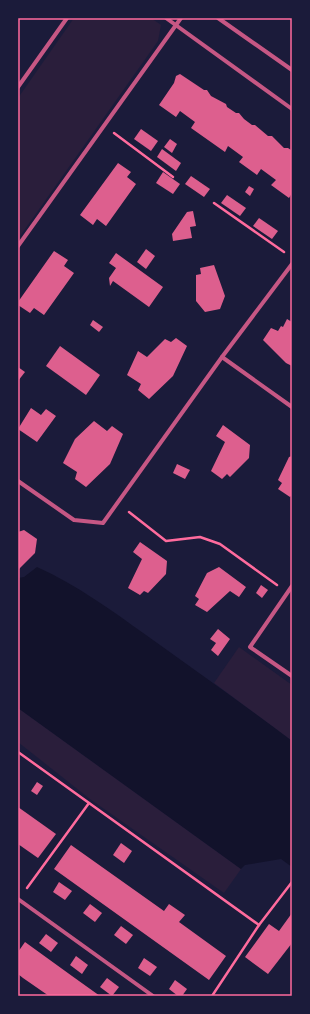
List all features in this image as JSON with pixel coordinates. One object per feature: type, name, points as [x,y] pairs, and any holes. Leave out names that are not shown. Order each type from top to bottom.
[{"type":"street","points":[[18,87],[67,18]]},
{"type":"street","points":[[166,18],[292,109]]},
{"type":"street","points":[[18,246],[181,18]]},
{"type":"street","points":[[218,18],[292,70]]},
{"type":"street","points":[[18,481],[74,520],[103,523],[222,357],[292,264]]},
{"type":"street","points":[[222,357],[292,408]]},
{"type":"street","points":[[292,586],[250,646],[292,676]]},
{"type":"street","points":[[18,899],[153,996]]},
{"type":"path","points":[[104,126],[173,177]]},
{"type":"path","points":[[214,204],[286,253]]},
{"type":"path","points":[[118,504],[166,541],[200,537],[220,544],[288,592]]},
{"type":"path","points":[[18,752],[260,925]]},
{"type":"path","points":[[22,894],[36,878],[89,803]]},
{"type":"path","points":[[212,996],[260,925],[292,882]]},
{"type":"shaded area","points":[[74,18],[151,18],[161,25],[158,41],[18,239],[18,98]]},
{"type":"shaded area","points":[[37,567],[80,590],[107,607],[292,741],[292,867],[281,859],[245,865],[241,869],[18,708],[18,578],[24,577]]},
{"type":"shaded area","points":[[239,647],[292,685],[292,741],[214,683]]},
{"type":"shaded area","points":[[18,708],[241,869],[224,893],[90,799],[18,742]]},
{"type":"building","points":[[180,74],[204,90],[207,90],[211,96],[226,104],[227,107],[236,113],[239,113],[244,119],[252,125],[255,125],[268,136],[272,136],[284,148],[291,150],[292,193],[289,198],[271,185],[276,180],[261,169],[257,175],[239,162],[243,157],[228,146],[225,152],[191,128],[195,122],[180,111],[176,117],[159,105],[174,83],[176,76]]},
{"type":"building","points":[[141,129],[158,141],[151,151],[134,139]]},
{"type":"building","points":[[170,139],[177,144],[172,153],[164,147]]},
{"type":"building","points":[[162,149],[181,163],[176,171],[157,157]]},
{"type":"building","points":[[118,163],[131,172],[127,177],[136,184],[106,226],[97,219],[93,225],[80,215]]},
{"type":"building","points":[[163,172],[180,184],[173,194],[156,183]]},
{"type":"building","points":[[191,176],[210,189],[204,197],[185,184]]},
{"type":"building","points":[[249,186],[254,189],[250,196],[245,192]]},
{"type":"building","points":[[227,195],[246,208],[240,216],[221,203]]},
{"type":"building","points":[[193,211],[196,226],[190,227],[192,238],[173,241],[172,234],[187,212]]},
{"type":"building","points":[[259,218],[278,231],[272,239],[253,226]]},
{"type":"building","points":[[146,249],[155,256],[146,269],[137,262]]},
{"type":"building","points":[[54,251],[68,260],[64,266],[74,273],[44,315],[34,308],[30,313],[18,305],[18,302]]},
{"type":"building","points":[[116,253],[163,287],[149,307],[113,281],[110,286],[109,278],[116,268],[109,263]]},
{"type":"building","points":[[214,265],[225,296],[220,309],[205,312],[196,301],[196,275],[201,274],[200,268]]},
{"type":"building","points":[[287,319],[292,322],[292,366],[286,363],[263,340],[271,328],[278,331],[281,326],[283,327]]},
{"type":"building","points":[[93,320],[103,327],[99,332],[90,325]]},
{"type":"building","points":[[176,338],[187,346],[173,376],[149,399],[138,390],[141,384],[127,375],[138,351],[147,357],[165,339],[171,342]]},
{"type":"building","points":[[60,346],[100,375],[86,395],[46,366]]},
{"type":"building","points":[[18,367],[25,372],[18,381]]},
{"type":"building","points":[[31,408],[41,415],[46,409],[56,416],[37,442],[18,429]]},
{"type":"building","points":[[94,421],[107,431],[112,426],[123,434],[110,464],[86,487],[75,479],[77,472],[63,463],[75,439]]},
{"type":"building","points":[[223,425],[250,445],[249,458],[230,477],[227,474],[222,479],[211,471],[225,442],[216,436]]},
{"type":"building","points":[[292,456],[292,495],[290,497],[278,489],[282,483],[278,480],[289,457]]},
{"type":"building","points":[[177,464],[190,470],[185,479],[173,473]]},
{"type":"building","points":[[24,530],[37,539],[35,553],[18,570],[18,532]]},
{"type":"building","points":[[140,542],[167,561],[166,574],[148,593],[144,591],[140,595],[128,588],[142,559],[133,552]]},
{"type":"building","points":[[219,567],[246,587],[239,597],[230,591],[207,612],[195,605],[199,599],[195,596],[207,573]]},
{"type":"building","points":[[261,585],[268,590],[262,598],[256,593]]},
{"type":"building","points":[[218,629],[230,639],[218,656],[211,650],[216,643],[210,639]]},
{"type":"building","points":[[37,782],[43,786],[37,795],[31,791]]},
{"type":"building","points":[[18,807],[56,834],[38,858],[18,844]]},
{"type":"building","points":[[121,843],[132,851],[124,863],[113,855]]},
{"type":"building","points":[[71,845],[164,911],[169,904],[185,915],[179,922],[226,956],[209,980],[54,869]]},
{"type":"building","points":[[59,882],[72,891],[65,900],[53,892]]},
{"type":"building","points":[[90,904],[102,913],[95,922],[83,913]]},
{"type":"building","points":[[292,913],[292,943],[268,974],[245,957],[269,924],[279,931]]},
{"type":"building","points":[[121,926],[133,935],[126,944],[114,935]]},
{"type":"building","points":[[46,934],[58,943],[51,952],[39,943]]},
{"type":"building","points":[[25,942],[100,996],[49,996],[23,978],[18,974],[18,952]]},
{"type":"building","points":[[76,956],[88,965],[82,974],[70,965]]},
{"type":"building","points":[[144,958],[157,967],[150,976],[138,968]]},
{"type":"building","points":[[107,978],[119,987],[112,996],[100,987]]},
{"type":"building","points":[[175,980],[187,989],[182,996],[178,996],[169,989]]}]
